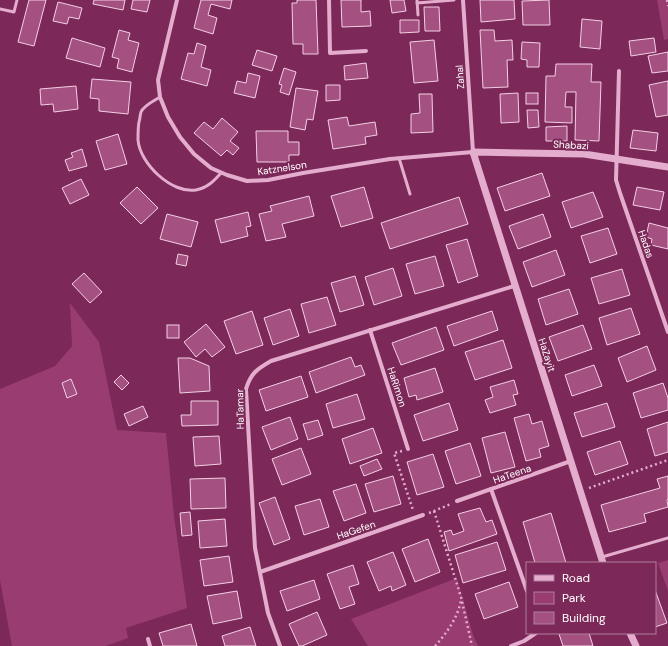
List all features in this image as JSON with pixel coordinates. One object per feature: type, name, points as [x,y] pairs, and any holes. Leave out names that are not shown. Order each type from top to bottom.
[{"type":"street","name":"Katznelson","points":[[177,0],[158,80],[160,97],[168,117],[180,137],[194,154],[211,168],[247,181],[268,180],[399,158],[473,152]]},
{"type":"street","points":[[330,0],[330,53],[366,51]]},
{"type":"street","name":"Zahal","points":[[463,0],[473,152]]},
{"type":"street","name":"Hadas","points":[[619,71],[616,180],[668,332]]},
{"type":"street","name":"Shabazi","points":[[473,152],[584,154],[668,168]]},
{"type":"street","name":"HaZayit","points":[[473,152],[514,286],[602,560]]},
{"type":"street","name":"HaTamar","points":[[280,646],[268,613],[256,548],[246,389],[250,377],[258,368],[271,361],[514,286]]},
{"type":"street","name":"HaRimon","points":[[370,330],[408,449]]},
{"type":"street","name":"HaTeena","points":[[457,501],[571,461]]},
{"type":"street","points":[[491,489],[526,588]]},
{"type":"street","name":"HaGefen","points":[[260,572],[423,515]]},
{"type":"street","points":[[512,646],[524,641],[534,634]]},
{"type":"street","points":[[630,634],[636,646]]},
{"type":"street","points":[[148,639],[150,646]]},
{"type":"lane","points":[[0,9],[14,12],[17,0]]},
{"type":"lane","points":[[418,14],[417,1],[454,0]]},
{"type":"lane","points":[[160,97],[141,112],[139,126],[138,141],[143,156],[154,172],[170,184],[182,189],[195,190],[207,186],[215,180],[221,172]]},
{"type":"lane","points":[[399,158],[410,194]]},
{"type":"lane","points":[[602,560],[668,538]]},
{"type":"path","points":[[667,0],[668,6]]},
{"type":"path","points":[[408,449],[394,453],[416,518]]},
{"type":"path","points":[[581,491],[668,460]]},
{"type":"path","points":[[423,515],[457,501]]},
{"type":"path","points":[[434,511],[461,597],[472,646]]},
{"type":"path","points":[[435,646],[451,626],[459,608],[461,597]]},
{"type":"green space","points":[[657,0],[668,0],[668,39],[664,40]]},
{"type":"green space","points":[[70,303],[99,342],[117,430],[166,433],[174,516],[187,608],[126,628],[128,638],[106,646],[12,646],[0,580],[0,389],[55,366],[72,346]]},
{"type":"green space","points":[[668,560],[668,591],[658,563]]},
{"type":"green space","points":[[457,578],[473,635],[478,646],[368,646],[351,619]]},
{"type":"building","points":[[29,0],[46,0],[34,46],[18,42]]},
{"type":"building","points":[[94,0],[125,0],[123,10],[93,4]]},
{"type":"building","points":[[133,0],[150,0],[147,12],[131,9]]},
{"type":"building","points":[[201,0],[232,0],[230,9],[211,4],[208,15],[217,18],[213,34],[194,28]]},
{"type":"building","points":[[297,0],[316,0],[318,54],[303,54],[303,44],[293,44],[292,3],[297,3]]},
{"type":"building","points":[[341,0],[361,0],[361,12],[370,11],[371,26],[342,27]]},
{"type":"building","points":[[390,0],[404,0],[406,11],[392,13]]},
{"type":"building","points":[[480,0],[514,0],[515,19],[481,22]]},
{"type":"building","points":[[549,0],[550,25],[523,25],[522,1]]},
{"type":"building","points":[[58,2],[82,8],[79,19],[69,17],[67,24],[53,21]]},
{"type":"building","points":[[424,7],[439,7],[440,31],[425,31]]},
{"type":"building","points":[[582,19],[602,21],[600,49],[580,47]]},
{"type":"building","points":[[400,20],[419,20],[419,32],[400,33]]},
{"type":"building","points":[[119,30],[130,33],[128,40],[139,43],[132,72],[117,68],[119,59],[112,57]]},
{"type":"building","points":[[480,30],[494,30],[495,41],[512,40],[513,60],[507,60],[508,87],[483,88]]},
{"type":"building","points":[[72,38],[105,48],[100,67],[66,58]]},
{"type":"building","points":[[654,38],[656,52],[631,56],[629,41]]},
{"type":"building","points":[[434,40],[438,81],[414,83],[410,42]]},
{"type":"building","points":[[522,42],[540,43],[539,67],[527,67],[527,60],[521,59]]},
{"type":"building","points":[[197,43],[206,46],[201,67],[211,70],[207,86],[181,79],[188,53],[194,54]]},
{"type":"building","points":[[257,50],[277,56],[272,71],[252,65]]},
{"type":"building","points":[[668,52],[668,71],[652,73],[648,56]]},
{"type":"building","points":[[366,63],[368,78],[345,80],[344,66]]},
{"type":"building","points":[[556,64],[592,64],[591,82],[601,82],[599,141],[575,140],[576,92],[566,92],[565,107],[572,107],[572,123],[545,122],[546,76],[555,76]]},
{"type":"building","points":[[284,68],[296,72],[289,95],[280,92],[282,85],[279,84]]},
{"type":"building","points":[[248,73],[260,76],[255,98],[234,93],[237,81],[246,83]]},
{"type":"building","points":[[92,79],[131,82],[128,114],[99,111],[99,99],[90,98]]},
{"type":"building","points":[[668,81],[668,115],[656,117],[649,85]]},
{"type":"building","points":[[326,85],[340,85],[340,100],[326,101]]},
{"type":"building","points":[[76,86],[78,109],[54,112],[53,104],[41,105],[40,89]]},
{"type":"building","points":[[296,88],[318,91],[313,120],[307,119],[305,130],[290,127]]},
{"type":"building","points":[[518,93],[519,122],[501,123],[500,94]]},
{"type":"building","points":[[526,93],[538,93],[538,104],[526,104]]},
{"type":"building","points":[[419,94],[432,94],[433,132],[411,133],[411,114],[420,113]]},
{"type":"building","points":[[527,110],[538,110],[539,127],[528,128]]},
{"type":"building","points":[[347,117],[349,126],[375,122],[377,135],[365,137],[366,144],[333,149],[328,120]]},
{"type":"building","points":[[222,118],[238,132],[230,141],[239,148],[233,155],[227,150],[221,156],[194,133],[204,122],[213,129]]},
{"type":"building","points":[[567,126],[567,141],[546,141],[546,127]]},
{"type":"building","points":[[633,130],[658,133],[656,151],[630,148]]},
{"type":"building","points":[[256,131],[288,131],[288,142],[299,142],[299,155],[289,155],[289,162],[257,162]]},
{"type":"building","points":[[118,134],[127,164],[105,170],[96,141]]},
{"type":"building","points":[[82,149],[87,166],[69,171],[65,160],[73,157],[71,153]]},
{"type":"building","points":[[542,173],[550,196],[505,211],[497,188]]},
{"type":"building","points":[[81,179],[89,195],[70,204],[62,188]]},
{"type":"building","points":[[137,187],[158,208],[141,224],[120,203]]},
{"type":"building","points":[[364,187],[373,218],[341,227],[331,196]]},
{"type":"building","points":[[637,187],[664,192],[660,210],[633,205]]},
{"type":"building","points":[[593,192],[603,217],[571,228],[562,202]]},
{"type":"building","points":[[309,196],[314,216],[282,224],[286,237],[266,241],[259,214],[272,211],[270,206]]},
{"type":"building","points":[[459,197],[468,224],[390,249],[381,223]]},
{"type":"building","points":[[248,212],[251,226],[246,227],[248,236],[221,243],[215,220]]},
{"type":"building","points":[[167,214],[198,222],[191,247],[160,239]]},
{"type":"building","points":[[543,214],[551,237],[518,249],[509,226]]},
{"type":"building","points":[[649,223],[668,228],[668,249],[651,245],[652,239],[646,237]]},
{"type":"building","points":[[608,228],[617,254],[590,263],[581,236]]},
{"type":"building","points":[[467,239],[478,276],[458,283],[446,245]]},
{"type":"building","points":[[556,250],[565,275],[532,287],[523,262]]},
{"type":"building","points":[[178,254],[188,256],[186,266],[176,264]]},
{"type":"building","points":[[435,256],[444,286],[415,294],[406,264]]},
{"type":"building","points":[[393,268],[402,296],[374,305],[365,277]]},
{"type":"building","points":[[622,269],[630,295],[599,304],[591,278]]},
{"type":"building","points":[[84,273],[102,292],[90,303],[72,284]]},
{"type":"building","points":[[355,276],[364,305],[340,312],[331,283]]},
{"type":"building","points":[[569,289],[578,314],[546,325],[538,299]]},
{"type":"building","points":[[327,297],[336,325],[309,333],[301,304]]},
{"type":"building","points":[[631,308],[640,334],[607,345],[599,318]]},
{"type":"building","points":[[290,309],[299,336],[273,345],[264,318]]},
{"type":"building","points":[[252,311],[263,345],[236,354],[224,321]]},
{"type":"building","points":[[492,311],[498,330],[454,346],[447,326]]},
{"type":"building","points":[[206,324],[225,347],[212,357],[205,349],[196,357],[184,342]]},
{"type":"building","points":[[167,325],[179,325],[179,338],[167,338]]},
{"type":"building","points":[[583,325],[592,349],[558,361],[549,337]]},
{"type":"building","points":[[436,327],[444,350],[401,365],[392,343]]},
{"type":"building","points":[[503,340],[512,368],[475,380],[465,352]]},
{"type":"building","points":[[647,346],[656,370],[627,382],[618,358]]},
{"type":"building","points":[[351,357],[355,367],[361,365],[365,375],[316,393],[309,372]]},
{"type":"building","points":[[178,358],[190,358],[209,366],[210,391],[180,393]]},
{"type":"building","points":[[594,365],[602,386],[572,396],[565,375]]},
{"type":"building","points":[[435,368],[443,392],[417,400],[416,395],[409,397],[404,378]]},
{"type":"building","points":[[121,375],[129,383],[122,390],[114,382]]},
{"type":"building","points":[[301,376],[308,397],[266,411],[259,390]]},
{"type":"building","points":[[71,379],[77,394],[67,398],[62,383]]},
{"type":"building","points":[[514,380],[518,394],[513,395],[516,405],[490,413],[485,400],[493,397],[490,387]]},
{"type":"building","points":[[663,383],[668,398],[668,410],[641,418],[633,393]]},
{"type":"building","points":[[357,394],[365,419],[333,428],[326,404]]},
{"type":"building","points":[[191,401],[218,401],[218,425],[182,426],[181,415],[191,415]]},
{"type":"building","points":[[449,403],[458,430],[423,441],[414,415]]},
{"type":"building","points":[[607,403],[615,427],[582,437],[574,413]]},
{"type":"building","points":[[143,406],[148,417],[129,426],[124,414]]},
{"type":"building","points":[[529,414],[532,424],[542,421],[549,446],[539,449],[541,457],[526,461],[514,418]]},
{"type":"building","points":[[290,417],[298,439],[271,450],[262,427]]},
{"type":"building","points":[[318,420],[323,435],[308,440],[303,424]]},
{"type":"building","points":[[668,422],[668,452],[655,456],[647,429]]},
{"type":"building","points":[[373,428],[382,453],[350,464],[342,439]]},
{"type":"building","points":[[505,432],[515,467],[491,473],[482,438]]},
{"type":"building","points":[[219,436],[221,464],[195,466],[193,437]]},
{"type":"building","points":[[620,441],[628,464],[595,475],[587,452]]},
{"type":"building","points":[[470,443],[481,476],[456,484],[445,451]]},
{"type":"building","points":[[301,448],[311,474],[282,485],[272,459]]},
{"type":"building","points":[[433,454],[444,487],[417,495],[407,462]]},
{"type":"building","points":[[377,459],[382,469],[364,476],[360,466]]},
{"type":"building","points":[[393,476],[401,504],[374,512],[365,484]]},
{"type":"building","points":[[668,476],[668,507],[644,514],[646,522],[609,532],[601,505],[660,488],[657,479]]},
{"type":"building","points":[[225,478],[226,508],[191,509],[190,479]]},
{"type":"building","points":[[356,484],[366,513],[344,521],[333,491]]},
{"type":"building","points":[[275,497],[290,539],[274,545],[259,503]]},
{"type":"building","points":[[320,499],[329,527],[304,535],[295,506]]},
{"type":"building","points":[[480,508],[486,522],[492,520],[497,534],[449,551],[444,532],[451,530],[453,535],[464,531],[458,514]]},
{"type":"building","points":[[190,512],[192,535],[182,536],[180,513]]},
{"type":"building","points":[[551,513],[566,562],[535,562],[523,522]]},
{"type":"building","points":[[225,519],[227,546],[200,548],[198,521]]},
{"type":"building","points":[[428,539],[440,572],[415,582],[402,549]]},
{"type":"building","points":[[497,542],[506,570],[463,583],[455,555]]},
{"type":"building","points":[[393,552],[406,585],[392,591],[391,586],[379,591],[367,562]]},
{"type":"building","points":[[229,556],[233,582],[204,586],[200,560]]},
{"type":"building","points":[[353,565],[359,584],[349,587],[355,604],[340,609],[327,574]]},
{"type":"building","points":[[314,580],[320,599],[287,611],[280,591]]},
{"type":"building","points":[[509,582],[518,607],[484,619],[475,594]]},
{"type":"building","points":[[237,591],[242,618],[213,624],[207,596]]},
{"type":"building","points":[[656,593],[667,623],[656,627]]},
{"type":"building","points":[[317,612],[327,635],[299,646],[289,624]]},
{"type":"building","points":[[191,624],[197,646],[163,646],[159,633]]},
{"type":"building","points":[[250,627],[256,646],[225,646],[222,636]]},
{"type":"building","points":[[559,634],[589,634],[593,646],[563,646]]}]
